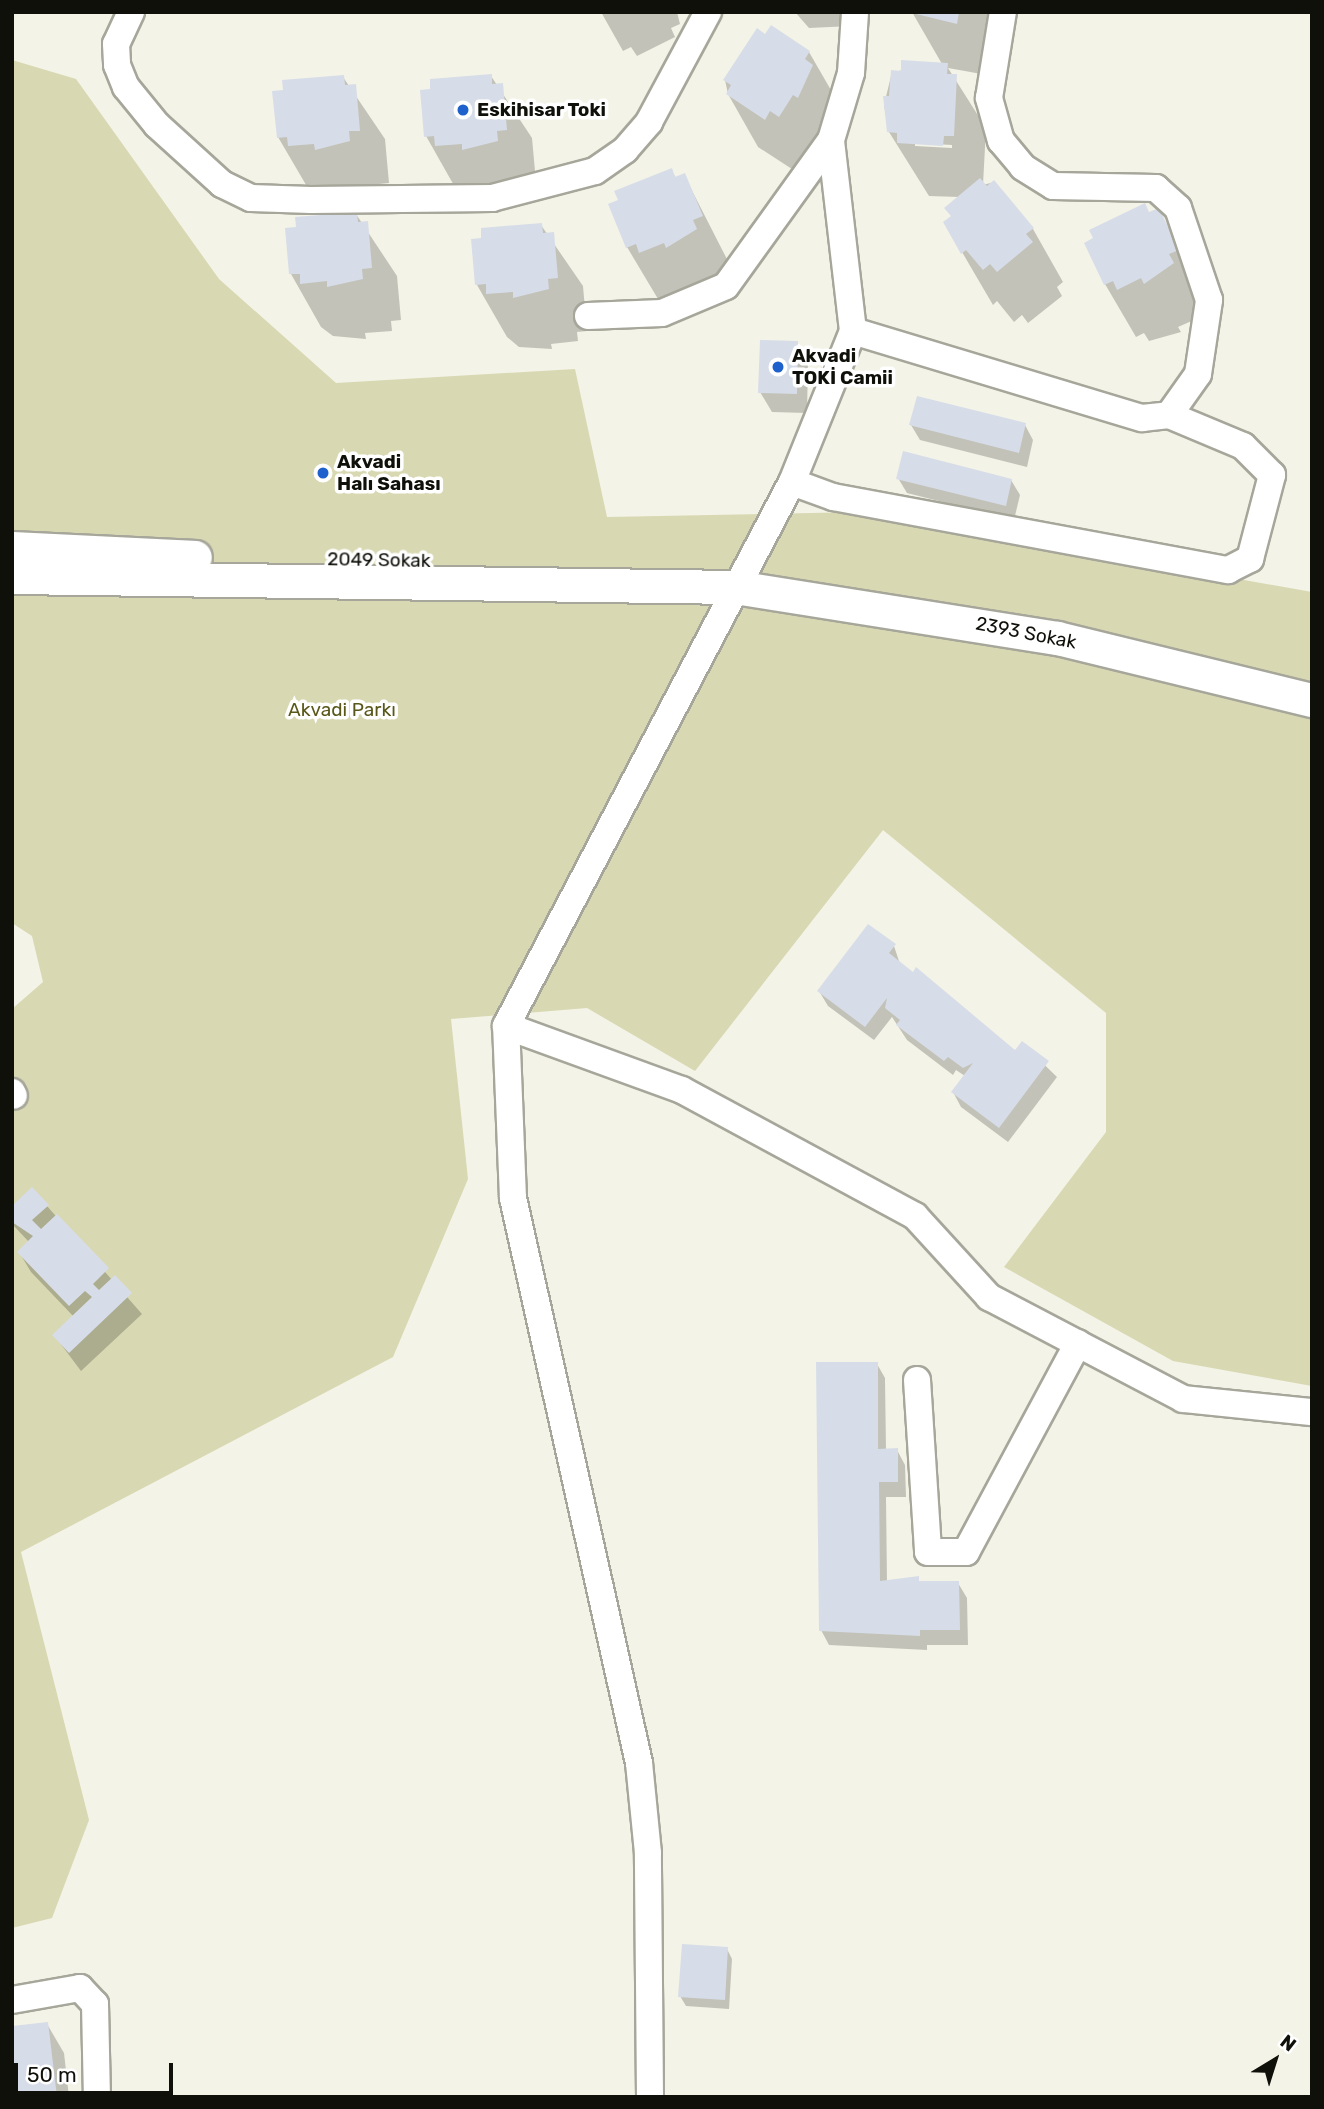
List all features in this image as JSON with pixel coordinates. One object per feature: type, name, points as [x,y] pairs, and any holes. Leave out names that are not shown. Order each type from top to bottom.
[{"type":"main road","name":"2049 Sokak","points":[[12,548],[741,577]]},
{"type":"main road","name":"2049 Sokak","points":[[12,577],[741,577]]},
{"type":"main road","name":"2393 Sokak","points":[[741,577],[1098,629],[1312,677]]},
{"type":"main road","name":"2393 Sokak","points":[[741,577],[1057,638],[1312,700]]},
{"type":"street","points":[[131,12],[116,44],[117,65],[126,87],[157,125],[222,184],[251,198],[311,200],[492,198],[594,171],[625,150],[649,121],[708,12]]},
{"type":"street","points":[[588,316],[662,313],[726,286],[831,140],[851,73],[855,12]]},
{"type":"street","points":[[1003,12],[989,98],[1001,141],[1023,167],[1053,186],[1156,188],[1178,208],[1195,247],[1209,300],[1198,373],[1169,415]]},
{"type":"street","points":[[650,2097],[648,1853],[639,1763],[513,1198],[506,1026],[792,482],[853,331],[831,140]]},
{"type":"street","points":[[792,482],[833,497],[1228,570],[1250,559],[1272,474],[1242,446],[1169,415],[1142,418],[853,331]]},
{"type":"street","points":[[506,1026],[682,1090],[915,1216],[989,1297],[1183,1399],[1312,1412]]},
{"type":"street","points":[[917,1380],[928,1552],[966,1552],[1078,1343]]},
{"type":"street","points":[[12,2000],[80,1988],[95,2004],[97,2097]]},
{"type":"green space","name":"Akvadi Parkı","points":[[12,60],[76,79],[219,279],[336,383],[575,369],[607,517],[860,512],[1312,592],[1312,1386],[1173,1361],[1004,1267],[1106,1132],[1106,1013],[883,830],[695,1071],[587,1008],[451,1019],[468,1179],[393,1357],[21,1552],[89,1820],[52,1918],[12,1928],[12,1009],[43,982],[32,936],[12,923]]},
{"type":"building","points":[[908,12],[959,12],[957,24]]},
{"type":"building","points":[[771,25],[810,51],[805,59],[813,65],[798,98],[793,95],[779,117],[770,111],[765,120],[726,94],[731,85],[723,80],[757,28],[765,34]]},
{"type":"building","points":[[901,60],[948,63],[947,74],[957,74],[954,136],[944,136],[943,146],[897,143],[897,133],[887,132],[883,96],[889,96],[891,70],[901,71]]},
{"type":"building","name":"Eskihisar Toki","points":[[492,74],[492,84],[503,83],[507,130],[497,131],[498,141],[462,150],[462,144],[435,146],[434,136],[424,137],[420,90],[430,89],[430,79]]},
{"type":"building","points":[[344,75],[345,85],[356,84],[360,131],[349,131],[350,141],[315,150],[314,144],[288,146],[287,137],[277,138],[272,91],[283,90],[282,80]]},
{"type":"building","points":[[672,168],[675,177],[685,173],[703,216],[693,220],[697,229],[666,248],[664,243],[639,253],[636,244],[626,248],[608,204],[618,200],[614,191]]},
{"type":"building","points":[[980,178],[987,186],[994,180],[1034,228],[1026,234],[1033,242],[997,272],[990,264],[983,270],[966,250],[961,254],[943,222],[951,216],[944,208]]},
{"type":"building","points":[[1145,203],[1149,212],[1159,208],[1179,250],[1169,254],[1174,263],[1144,284],[1141,278],[1117,290],[1113,281],[1104,285],[1084,243],[1093,238],[1089,230]]},
{"type":"building","points":[[357,212],[358,222],[368,221],[372,268],[362,269],[363,279],[327,287],[327,281],[300,284],[300,274],[289,274],[285,228],[296,227],[295,217]]},
{"type":"building","points":[[542,223],[543,233],[554,232],[558,278],[548,279],[549,289],[513,298],[513,292],[486,294],[486,284],[475,285],[471,239],[481,238],[481,228]]},
{"type":"building","name":"Akvadi TOKİ Camii","points":[[760,340],[798,341],[797,394],[758,393]]},
{"type":"building","points":[[917,396],[1026,423],[1019,453],[909,425]]},
{"type":"building","points":[[903,451],[1012,479],[1006,506],[896,479]]},
{"type":"building","points":[[868,924],[896,944],[889,953],[913,972],[916,967],[1015,1050],[1022,1041],[1049,1061],[999,1128],[951,1092],[973,1063],[963,1068],[948,1057],[944,1061],[896,1025],[900,1020],[885,1008],[887,998],[865,1027],[817,991]]},
{"type":"building","points":[[32,1187],[49,1205],[32,1220],[41,1229],[57,1214],[109,1268],[93,1284],[99,1290],[115,1275],[132,1293],[69,1353],[52,1335],[92,1297],[85,1291],[69,1306],[17,1252],[33,1236],[12,1222],[12,1206]]},
{"type":"building","points":[[816,1362],[878,1362],[878,1449],[898,1448],[898,1482],[879,1482],[880,1581],[919,1576],[919,1581],[959,1581],[960,1630],[920,1630],[920,1636],[819,1631]]},
{"type":"building","points":[[682,1944],[728,1947],[725,2000],[678,1997]]},
{"type":"building","points":[[48,2022],[57,2097],[12,2097],[12,2026]]},
{"type":"place","name":"Eskihisar Toki","points":[[463,110]]},
{"type":"place","name":"Akvadi TOKİ Camii","points":[[778,367]]},
{"type":"place","name":"Akvadi Halı Sahası","points":[[323,473]]}]
